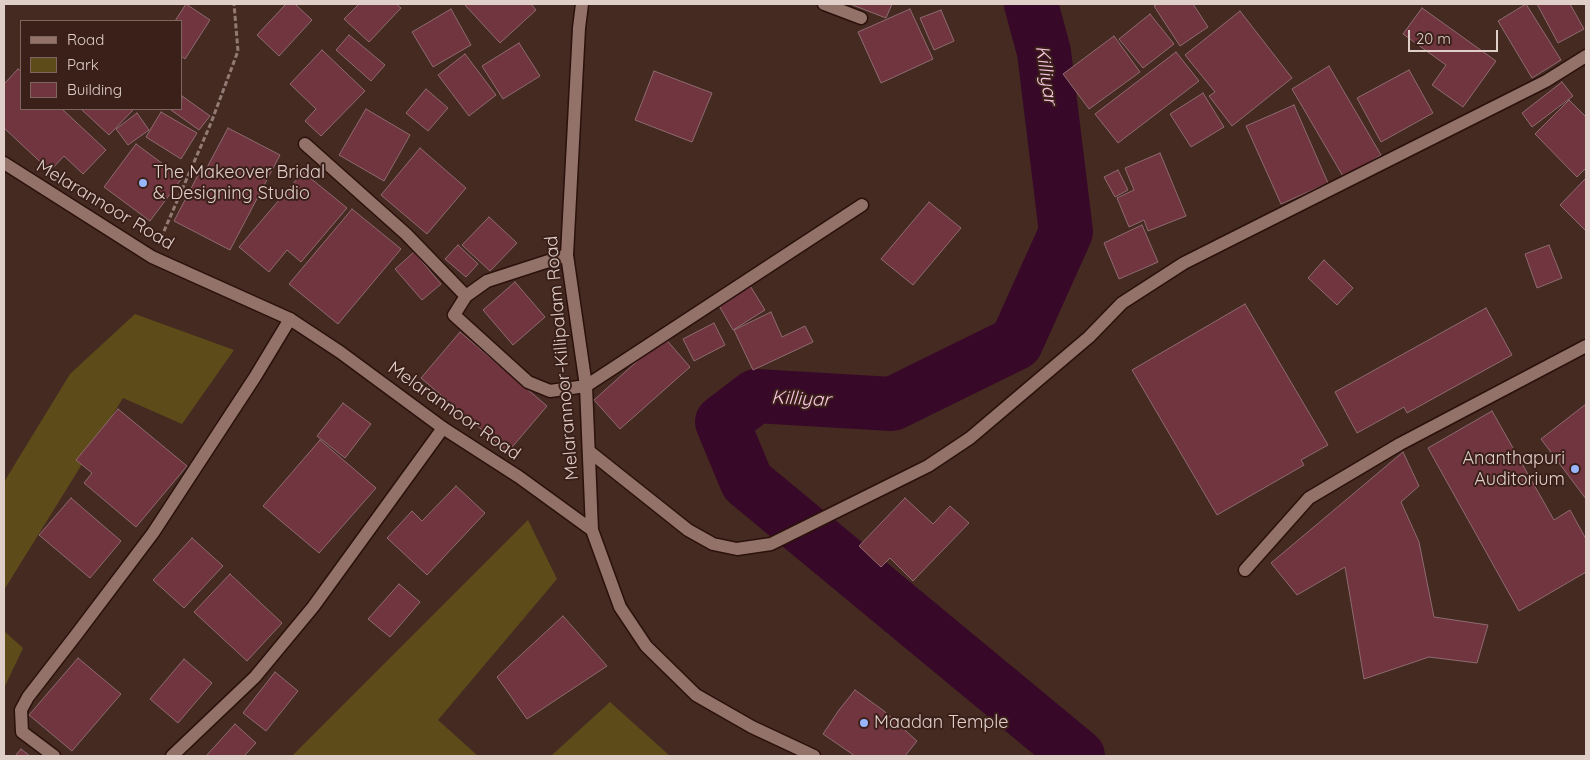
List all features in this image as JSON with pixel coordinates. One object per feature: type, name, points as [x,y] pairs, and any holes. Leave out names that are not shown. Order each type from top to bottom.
[{"type":"street","name":"Melarannoor-Killipalam Road","points":[[582,4],[579,28],[567,255],[586,386],[592,530]]},
{"type":"street","points":[[824,4],[861,18]]},
{"type":"street","points":[[590,452],[688,530],[713,544],[737,549],[771,544],[928,466],[970,438],[1089,337],[1122,303],[1184,263],[1546,81],[1586,56]]},
{"type":"street","points":[[305,144],[406,234],[466,296]]},
{"type":"street","name":"Melarannoor Road","points":[[4,163],[152,257],[290,319],[340,352],[443,428],[519,477],[592,530]]},
{"type":"street","points":[[567,255],[487,280],[466,296],[454,315],[528,382],[550,391],[586,386],[862,206]]},
{"type":"street","points":[[54,756],[22,732],[21,710],[28,697],[153,533],[255,377],[290,319]]},
{"type":"street","points":[[1245,570],[1309,498],[1400,444],[1586,346]]},
{"type":"street","points":[[172,756],[255,677],[267,663],[313,607],[443,428]]},
{"type":"street","points":[[592,530],[620,607],[646,646],[696,695],[752,727],[814,756]]},
{"type":"path","points":[[152,257],[211,123],[238,51],[234,4]]},
{"type":"green space","points":[[135,314],[234,350],[182,424],[123,398],[4,590],[4,482],[70,374]]},
{"type":"green space","points":[[528,520],[557,579],[438,720],[478,756],[292,756]]},
{"type":"green space","points":[[4,631],[23,648],[4,688]]},
{"type":"green space","points":[[610,702],[670,756],[551,756]]},
{"type":"building","points":[[186,4],[210,20],[185,59],[182,57],[182,20],[176,20]]},
{"type":"building","points":[[286,4],[295,4],[312,20],[279,56],[257,35]]},
{"type":"building","points":[[359,4],[396,4],[401,8],[369,42],[344,19]]},
{"type":"building","points":[[464,4],[531,4],[536,10],[500,43]]},
{"type":"building","points":[[850,4],[892,4],[886,18]]},
{"type":"building","points":[[1158,4],[1193,4],[1208,27],[1180,46],[1154,6]]},
{"type":"building","points":[[1526,4],[1561,60],[1532,78],[1498,21]]},
{"type":"building","points":[[1537,4],[1570,4],[1584,29],[1558,43]]},
{"type":"building","points":[[1422,8],[1496,61],[1463,107],[1432,85],[1446,65],[1403,34]]},
{"type":"building","points":[[451,9],[471,45],[433,67],[412,32]]},
{"type":"building","points":[[910,9],[933,59],[881,83],[858,32]]},
{"type":"building","points":[[941,10],[954,41],[934,50],[920,18]]},
{"type":"building","points":[[1240,11],[1292,78],[1232,126],[1209,96],[1215,92],[1185,55]]},
{"type":"building","points":[[1150,14],[1174,44],[1143,68],[1119,39]]},
{"type":"building","points":[[349,35],[385,65],[371,81],[336,50]]},
{"type":"building","points":[[1114,36],[1140,72],[1089,109],[1063,74]]},
{"type":"building","points":[[519,43],[540,76],[503,99],[482,66]]},
{"type":"building","points":[[322,50],[365,91],[321,136],[305,121],[316,109],[290,84]]},
{"type":"building","points":[[1176,52],[1199,81],[1118,143],[1095,114]]},
{"type":"building","points":[[465,54],[496,95],[469,116],[438,75]]},
{"type":"building","points":[[1329,66],[1381,155],[1344,178],[1292,89]]},
{"type":"building","points":[[18,69],[20,70],[20,110],[63,110],[106,150],[83,174],[64,156],[50,171],[4,128],[4,84]]},
{"type":"building","points":[[1409,70],[1433,113],[1381,142],[1357,98]]},
{"type":"building","points":[[654,71],[712,93],[692,142],[635,120]]},
{"type":"building","points":[[1562,82],[1573,96],[1532,127],[1522,113]]},
{"type":"building","points":[[426,89],[448,108],[428,131],[406,113]]},
{"type":"building","points":[[1203,93],[1224,127],[1191,147],[1170,114]]},
{"type":"building","points":[[182,96],[210,116],[199,130],[171,110],[182,110]]},
{"type":"building","points":[[1569,100],[1586,117],[1586,168],[1577,177],[1535,134]]},
{"type":"building","points":[[1294,105],[1328,183],[1281,204],[1246,126]]},
{"type":"building","points":[[366,109],[410,135],[384,181],[339,155]]},
{"type":"building","points":[[82,110],[133,110],[109,135]]},
{"type":"building","points":[[161,112],[197,133],[181,159],[146,137]]},
{"type":"building","points":[[137,113],[149,130],[128,145],[116,129]]},
{"type":"building","points":[[228,128],[280,155],[230,250],[174,221],[198,175],[202,177]]},
{"type":"building","name":"The Makeover Bridal & Designing Studio","points":[[136,144],[182,178],[150,221],[104,187]]},
{"type":"building","points":[[420,148],[466,188],[427,234],[381,195]]},
{"type":"building","points":[[1160,153],[1186,216],[1148,231],[1144,220],[1129,227],[1117,198],[1134,190],[1125,168]]},
{"type":"building","points":[[1118,170],[1128,190],[1115,197],[1104,177]]},
{"type":"building","points":[[303,172],[347,208],[301,262],[287,250],[269,272],[239,247]]},
{"type":"building","points":[[1586,178],[1586,231],[1560,205]]},
{"type":"building","points":[[929,202],[961,228],[913,285],[881,259]]},
{"type":"building","points":[[352,209],[401,249],[338,324],[289,284]]},
{"type":"building","points":[[489,217],[517,243],[490,271],[462,245]]},
{"type":"building","points":[[1142,225],[1158,262],[1119,279],[1104,243]]},
{"type":"building","points":[[458,245],[478,264],[466,277],[445,259]]},
{"type":"building","points":[[1549,245],[1562,278],[1537,288],[1525,254]]},
{"type":"building","points":[[414,252],[441,284],[422,300],[395,269]]},
{"type":"building","points":[[1324,260],[1353,288],[1337,305],[1308,278]]},
{"type":"building","points":[[515,282],[545,317],[513,345],[483,310]]},
{"type":"building","points":[[749,284],[765,310],[733,330],[718,304]]},
{"type":"building","points":[[1245,304],[1328,445],[1301,460],[1304,465],[1217,515],[1132,370]]},
{"type":"building","points":[[1486,308],[1512,355],[1407,413],[1404,407],[1357,433],[1335,392]]},
{"type":"building","points":[[771,312],[782,337],[805,326],[813,342],[753,370],[734,330]]},
{"type":"building","points":[[714,323],[725,345],[694,361],[683,339]]},
{"type":"building","points":[[460,332],[547,406],[508,452],[421,378]]},
{"type":"building","points":[[664,337],[690,367],[620,429],[594,400]]},
{"type":"building","points":[[343,403],[371,424],[345,458],[317,436]]},
{"type":"building","name":"Ananthapuri Auditorium","points":[[1586,404],[1586,499],[1541,439]]},
{"type":"building","points":[[118,409],[187,466],[136,527],[84,483],[92,473],[76,460]]},
{"type":"building","points":[[1492,411],[1554,520],[1570,510],[1586,539],[1586,572],[1519,611],[1428,448]]},
{"type":"building","points":[[320,440],[376,488],[319,553],[263,506]]},
{"type":"building","points":[[1403,452],[1419,486],[1401,502],[1419,542],[1434,617],[1488,625],[1477,663],[1429,657],[1364,679],[1345,567],[1297,595],[1271,563]]},
{"type":"building","points":[[456,486],[485,513],[427,575],[387,538],[412,511],[422,521]]},
{"type":"building","points":[[71,498],[121,541],[90,578],[39,535]]},
{"type":"building","points":[[905,498],[933,524],[950,506],[969,523],[913,581],[890,558],[881,567],[859,546]]},
{"type":"building","points":[[192,538],[223,566],[184,608],[153,580]]},
{"type":"building","points":[[230,574],[282,623],[247,661],[194,612]]},
{"type":"building","points":[[399,584],[420,602],[390,637],[368,619]]},
{"type":"building","points":[[563,616],[607,666],[527,719],[497,677]]},
{"type":"building","points":[[78,658],[121,694],[72,751],[29,715]]},
{"type":"building","points":[[184,659],[212,683],[178,723],[150,699]]},
{"type":"building","points":[[275,672],[298,691],[266,731],[243,713]]},
{"type":"building","name":"Maadan Temple","points":[[855,690],[884,711],[917,741],[905,756],[855,756],[823,734]]},
{"type":"building","points":[[235,724],[256,743],[244,756],[206,756]]},
{"type":"building","points":[[21,749],[30,756],[15,756]]},
{"type":"waterway","name":"Killiyar","points":[[1031,4],[1044,52],[1066,232],[1016,343],[892,404],[756,396],[722,422],[747,482],[1078,756]]},
{"type":"place","name":"The Makeover Bridal & Designing Studio","points":[[143,183]]},
{"type":"place","name":"Ananthapuri Auditorium","points":[[1575,469]]},
{"type":"place","name":"Maadan Temple","points":[[864,723]]}]
